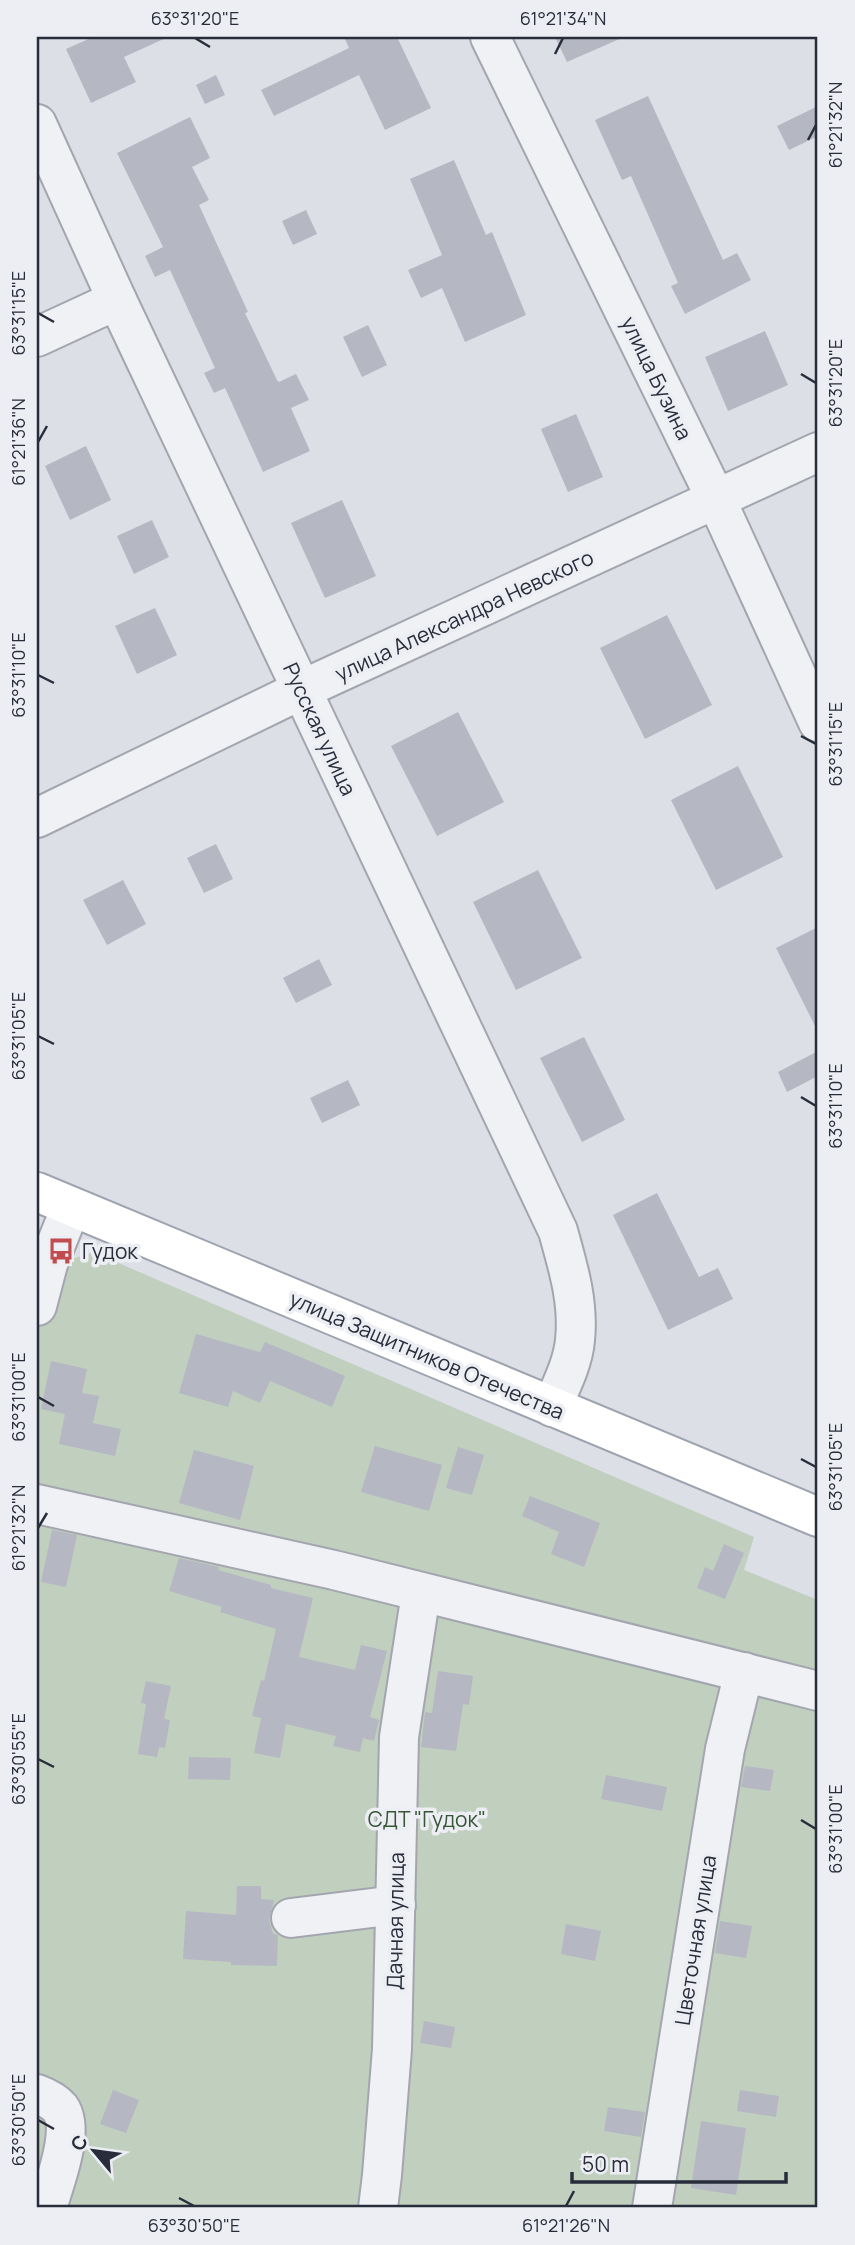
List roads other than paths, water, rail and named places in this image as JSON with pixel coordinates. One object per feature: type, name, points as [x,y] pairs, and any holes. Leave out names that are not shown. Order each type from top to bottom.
[{"type":"main road","name":"улица Защитников Отечества","points":[[37,1192],[54,1212],[552,1407],[818,1517]]},
{"type":"street","name":"улица Бузина","points":[[490,37],[716,499],[818,722]]},
{"type":"street","name":"Русская улица","points":[[37,124],[117,300],[558,1231],[575,1297],[575,1341],[568,1368],[552,1407]]},
{"type":"street","points":[[37,337],[117,300]]},
{"type":"street","name":"улица Александра Невского","points":[[37,818],[301,690],[818,452]]},
{"type":"street","points":[[37,1306],[48,1264],[54,1212]]},
{"type":"street","points":[[37,1507],[250,1550],[818,1691]]},
{"type":"street","name":"Дачная улица","points":[[378,2208],[392,2049],[399,1737],[421,1593]]},
{"type":"street","name":"Цветочная улица","points":[[652,2208],[725,1749],[744,1672]]},
{"type":"street","points":[[291,1918],[396,1905]]},
{"type":"street","points":[[37,2094],[53,2102],[61,2110],[67,2125],[47,2208]]},
{"type":"place","name":"Гудок","points":[[61,1251]]},
{"type":"park label","name":"СДТ \"Гудок\"","points":[[427,1819]]}]
